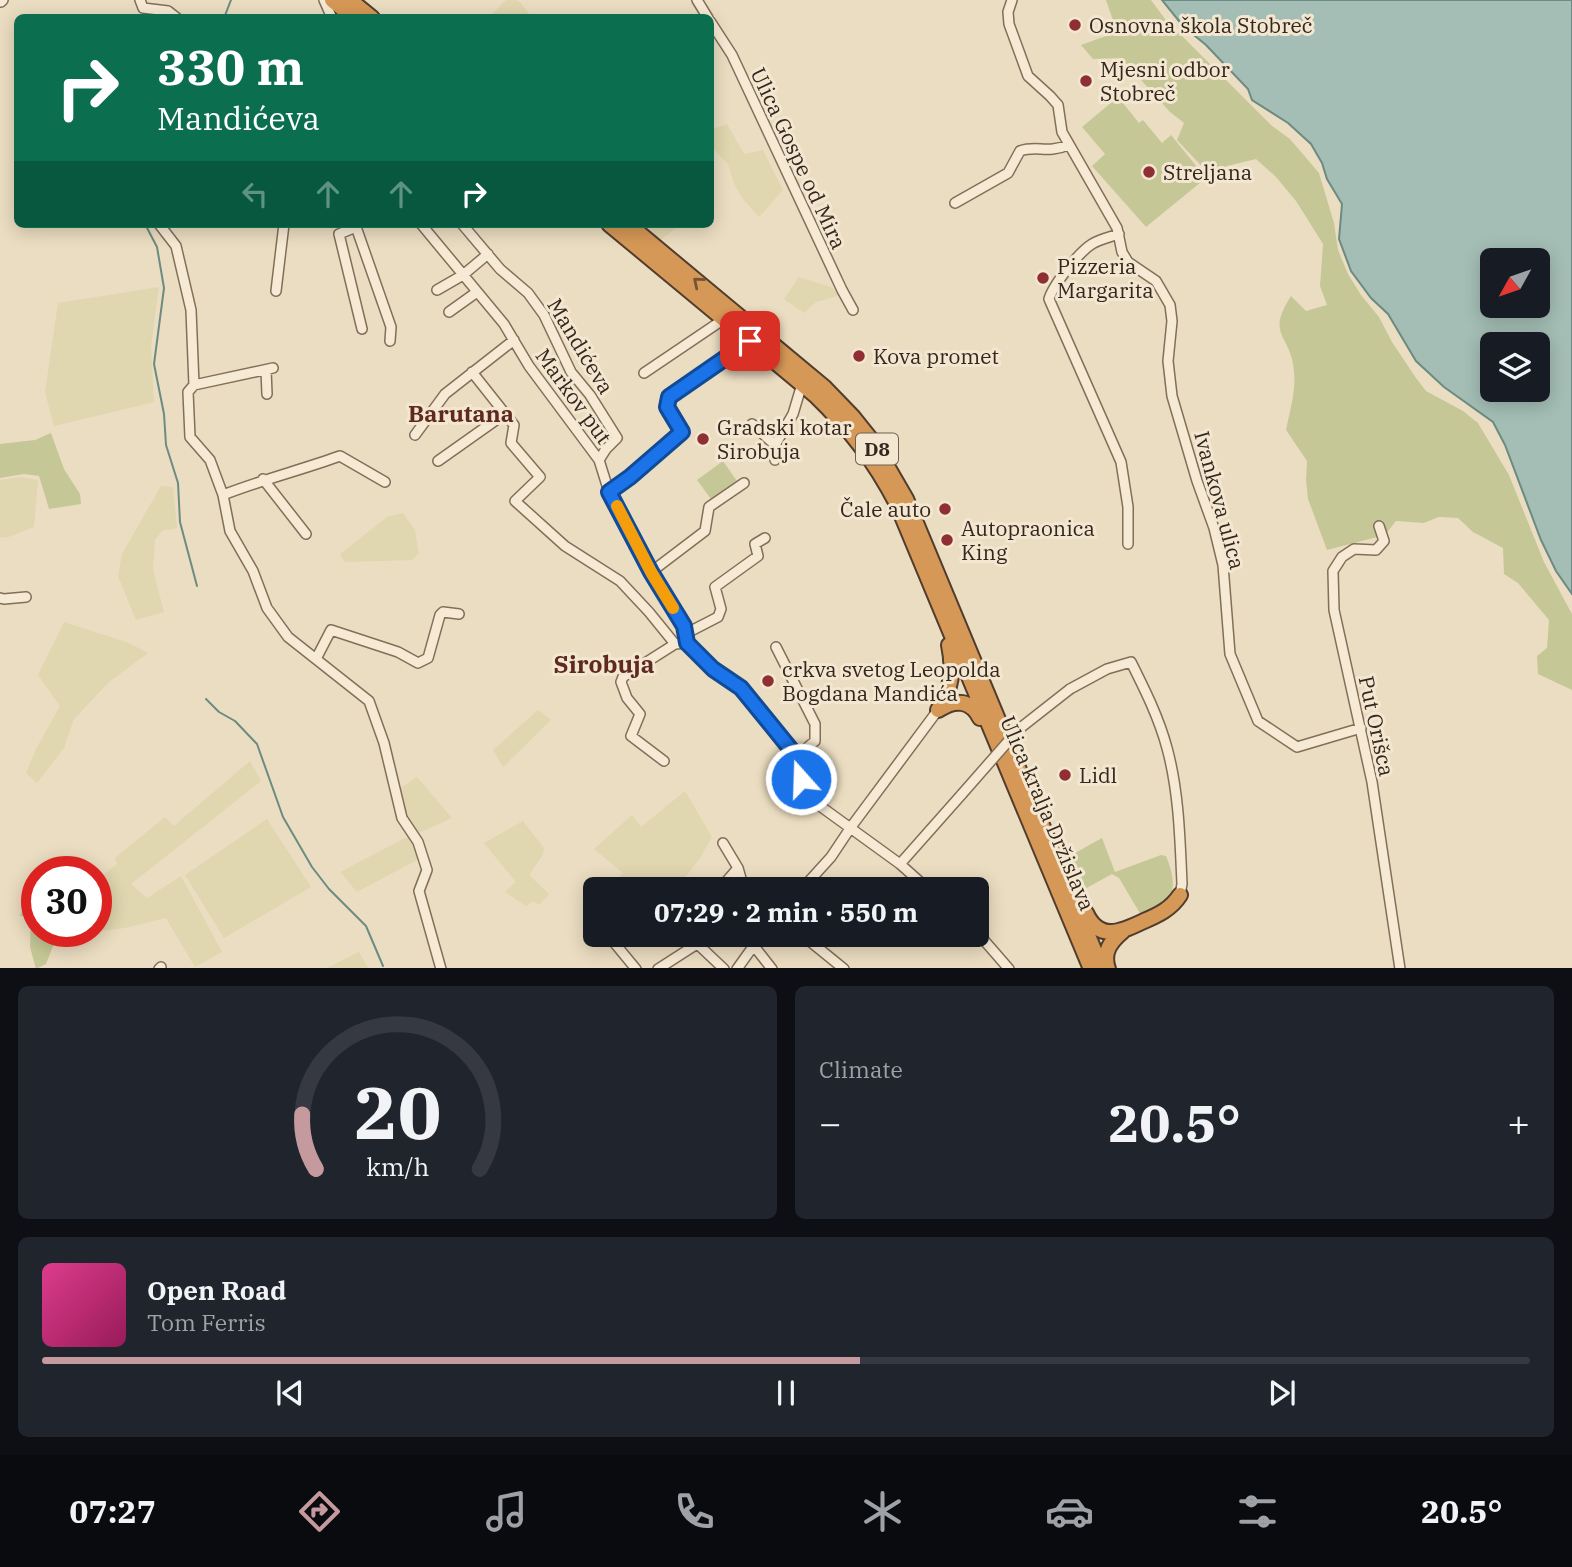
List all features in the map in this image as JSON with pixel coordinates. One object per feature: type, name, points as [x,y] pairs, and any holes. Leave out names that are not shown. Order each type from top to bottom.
[{"type":"highway","points":[[332,0],[349,14]]},
{"type":"highway","points":[[350,0],[367,14]]},
{"type":"highway","name":"Ulica kralja Držislava","points":[[614,228],[802,384],[839,418],[872,458],[897,504],[1091,968]]},
{"type":"highway","name":"Ulica kralja Držislava","points":[[633,228],[825,388],[853,417],[883,456],[919,529],[1102,968]]},
{"type":"highway","points":[[938,710],[946,699],[952,675],[951,653],[943,630],[946,622]]},
{"type":"highway","points":[[938,710],[956,702],[971,706],[978,713],[988,737],[995,741]]},
{"type":"highway","points":[[1065,880],[1076,891],[1093,925],[1104,931],[1123,931]]},
{"type":"highway","points":[[1108,968],[1108,948],[1123,931],[1167,910],[1180,895]]},
{"type":"street","points":[[140,0],[143,8],[168,11],[172,14]]},
{"type":"street","name":"Ivankova ulica","points":[[1012,0],[1008,12],[1009,24],[1028,76],[1058,105],[1062,132],[1119,233],[1122,252],[1128,262],[1156,281],[1170,305],[1172,321],[1168,361],[1172,396],[1223,565],[1230,654],[1258,721],[1297,747],[1361,728]]},
{"type":"street","name":"Ulica Gospe od Mira","points":[[714,27],[732,55],[853,310]]},
{"type":"street","points":[[956,203],[1008,173],[1020,150],[1058,150],[1068,145]]},
{"type":"street","points":[[162,228],[176,246],[191,310],[194,384],[188,392],[190,437],[210,460],[223,495],[230,531],[253,571],[267,608],[288,637],[369,701],[384,743],[402,818],[418,842],[427,870],[419,891],[441,968]]},
{"type":"street","points":[[276,291],[284,228]]},
{"type":"street","points":[[350,228],[338,234],[362,329]]},
{"type":"street","points":[[357,228],[391,327],[390,341]]},
{"type":"street","name":"Markov put","points":[[424,228],[504,324],[553,400],[599,460],[609,492],[651,572],[684,626],[686,638],[713,669],[741,688],[796,758],[809,798],[915,877]]},
{"type":"street","name":"Mandićeva","points":[[465,228],[500,269],[528,293],[544,315],[571,372],[590,395],[617,439],[599,460]]},
{"type":"street","points":[[1119,233],[1084,250],[1054,287],[1049,299],[1121,462],[1128,507],[1128,544]]},
{"type":"street","points":[[438,290],[463,275],[488,254]]},
{"type":"street","points":[[449,312],[477,292]]},
{"type":"street","points":[[644,373],[724,319]]},
{"type":"street","points":[[415,435],[445,394],[514,340]]},
{"type":"street","points":[[609,492],[682,432],[667,407],[669,397],[750,341]]},
{"type":"street","points":[[194,384],[270,369],[267,394]]},
{"type":"street","points":[[472,372],[503,415],[514,425],[511,443],[540,477],[515,501],[565,546],[620,581],[675,644]]},
{"type":"street","points":[[775,460],[775,444],[793,414],[802,384]]},
{"type":"street","points":[[438,461],[503,415]]},
{"type":"street","points":[[752,424],[775,444]]},
{"type":"street","points":[[223,495],[263,479],[292,473],[340,456],[385,482]]},
{"type":"street","points":[[263,479],[306,534]]},
{"type":"street","points":[[651,572],[705,531],[709,508],[744,483]]},
{"type":"street","name":"Put Orišca","points":[[1379,526],[1384,541],[1376,550],[1354,550],[1342,557],[1333,571],[1334,611],[1361,728],[1379,824],[1400,968]]},
{"type":"street","points":[[664,761],[631,736],[640,714],[627,698],[621,682],[623,677],[718,617],[721,609],[715,587],[758,556],[755,544],[765,538]]},
{"type":"street","points":[[0,597],[26,597]]},
{"type":"street","points":[[316,659],[331,629],[398,652],[418,663],[428,658],[440,615],[443,612],[459,614]]},
{"type":"street","points":[[776,647],[815,724],[815,741],[796,758]]},
{"type":"street","points":[[900,864],[1019,729],[1070,689],[1107,669],[1131,662],[1148,696],[1167,748],[1177,799],[1182,884],[1180,895]]},
{"type":"street","points":[[813,877],[831,857],[938,710]]},
{"type":"street","points":[[723,843],[740,877]]},
{"type":"street","points":[[731,877],[738,869]]},
{"type":"street","points":[[989,946],[1009,968]]},
{"type":"street","points":[[618,947],[636,968]]},
{"type":"street","points":[[658,968],[692,947]]},
{"type":"street","points":[[700,947],[724,968]]},
{"type":"street","points":[[737,968],[753,947]]},
{"type":"street","points":[[755,947],[772,968]]},
{"type":"street","points":[[817,947],[844,968]]},
{"type":"shaded area","points":[[506,0],[516,0],[529,14],[492,14]]},
{"type":"shaded area","points":[[727,124],[744,154],[763,150],[783,190],[759,217],[734,184],[728,164],[714,149],[714,129]]},
{"type":"shaded area","points":[[643,228],[676,228],[659,241]]},
{"type":"shaded area","points":[[799,277],[831,287],[841,295],[816,302],[804,313],[784,299]]},
{"type":"shaded area","points":[[159,287],[151,346],[154,402],[54,426],[45,392],[58,303]]},
{"type":"shaded area","points":[[21,477],[38,480],[34,527],[6,538],[0,537],[0,480]]},
{"type":"shaded area","points":[[161,486],[173,487],[177,528],[162,531],[155,540],[153,570],[164,612],[136,620],[118,576],[122,554]]},
{"type":"shaded area","points":[[403,513],[415,530],[419,553],[412,560],[345,562],[340,554],[387,517]]},
{"type":"shaded area","points":[[64,622],[129,643],[148,653],[109,682],[74,719],[64,748],[37,783],[26,773],[60,706],[38,675]]},
{"type":"shaded area","points":[[538,710],[551,720],[503,767],[493,750]]},
{"type":"shaded area","points":[[250,761],[261,781],[131,884],[147,898],[181,876],[222,952],[195,967],[166,918],[112,930],[112,868],[117,864],[115,858],[165,817],[174,826]]},
{"type":"shaded area","points":[[417,777],[452,818],[419,833],[405,816],[399,789]]},
{"type":"shaded area","points":[[685,791],[712,837],[685,877],[619,877],[623,873],[594,849],[632,815],[641,827]]},
{"type":"shaded area","points":[[267,819],[311,887],[224,938],[185,875]]},
{"type":"shaded area","points":[[523,821],[544,848],[542,856],[529,875],[549,894],[539,905],[533,901],[526,906],[505,892],[516,882],[484,843]]},
{"type":"shaded area","points":[[409,836],[419,859],[357,892],[340,872]]},
{"type":"shaded area","points":[[359,952],[368,968],[327,968]]},
{"type":"green space","points":[[1106,0],[1151,0],[1165,19],[1271,125],[1290,139],[1319,173],[1334,223],[1338,250],[1361,295],[1379,317],[1392,342],[1426,391],[1463,411],[1478,423],[1509,475],[1544,562],[1572,614],[1572,690],[1538,674],[1537,656],[1547,648],[1549,620],[1518,583],[1504,574],[1503,548],[1473,532],[1458,518],[1439,517],[1424,523],[1396,521],[1385,535],[1327,550],[1308,499],[1307,461],[1286,430],[1294,371],[1280,328],[1280,319],[1291,296],[1306,311],[1327,305],[1320,286],[1323,244],[1296,201],[1256,159],[1227,166],[1210,175],[1177,140],[1184,123],[1170,112],[1121,58],[1093,59],[1081,45],[1117,32]]},
{"type":"green space","name":"Streljana","points":[[1118,97],[1139,123],[1143,120],[1162,143],[1171,135],[1206,178],[1146,227],[1092,166],[1105,154],[1082,127]]},
{"type":"green space","points":[[51,433],[64,469],[80,494],[81,504],[49,509],[39,476],[24,474],[0,478],[0,444],[35,440]]},
{"type":"green space","points":[[723,461],[737,481],[711,499],[697,480]]},
{"type":"green space","points":[[1102,838],[1115,872],[1161,855],[1166,856],[1173,886],[1167,899],[1141,915],[1119,878],[1112,874],[1083,890],[1068,857]]},
{"type":"green space","points":[[30,947],[53,947],[46,964],[36,968]]},
{"type":"water","points":[[1162,0],[1572,0],[1572,594],[1556,571],[1541,540],[1505,445],[1493,422],[1444,387],[1416,361],[1388,314],[1371,298],[1351,271],[1339,239],[1342,204],[1311,144],[1288,123],[1252,100],[1248,89],[1206,45],[1183,26]]},
{"type":"waterway","points":[[226,14],[231,0]]},
{"type":"waterway","points":[[147,228],[157,247],[164,288],[154,364],[164,414],[166,445],[178,483],[180,522],[197,586]]},
{"type":"waterway","points":[[206,699],[219,712],[235,721],[257,744],[283,817],[312,867],[329,889],[366,926],[383,966]]},
{"type":"slow traffic","points":[[617,506],[673,608]]},
{"type":"place","name":"Osnovna škola Stobreč","points":[[1075,25]]},
{"type":"place","name":"Mjesni odbor Stobreč","points":[[1086,81]]},
{"type":"place","name":"Streljana","points":[[1149,172]]},
{"type":"place","name":"Pizzeria Margarita","points":[[1043,278]]},
{"type":"place","name":"Kova promet","points":[[859,356]]},
{"type":"place","name":"Gradski kotar Sirobuja","points":[[703,439]]},
{"type":"place","name":"Čale auto","points":[[945,509]]},
{"type":"place","name":"Autopraonica King","points":[[947,540]]},
{"type":"place","name":"crkva svetog Leopolda Bogdana Mandića","points":[[768,681]]},
{"type":"place","name":"Lidl","points":[[1065,775]]},
{"type":"district","name":"Barutana","points":[[461,413]]},
{"type":"district","name":"Sirobuja","points":[[604,664]]},
{"type":"route","points":[[750,341],[669,397],[667,407],[682,432],[609,492],[651,572],[684,626],[687,643],[713,669],[741,688],[793,752],[801,779]]}]
